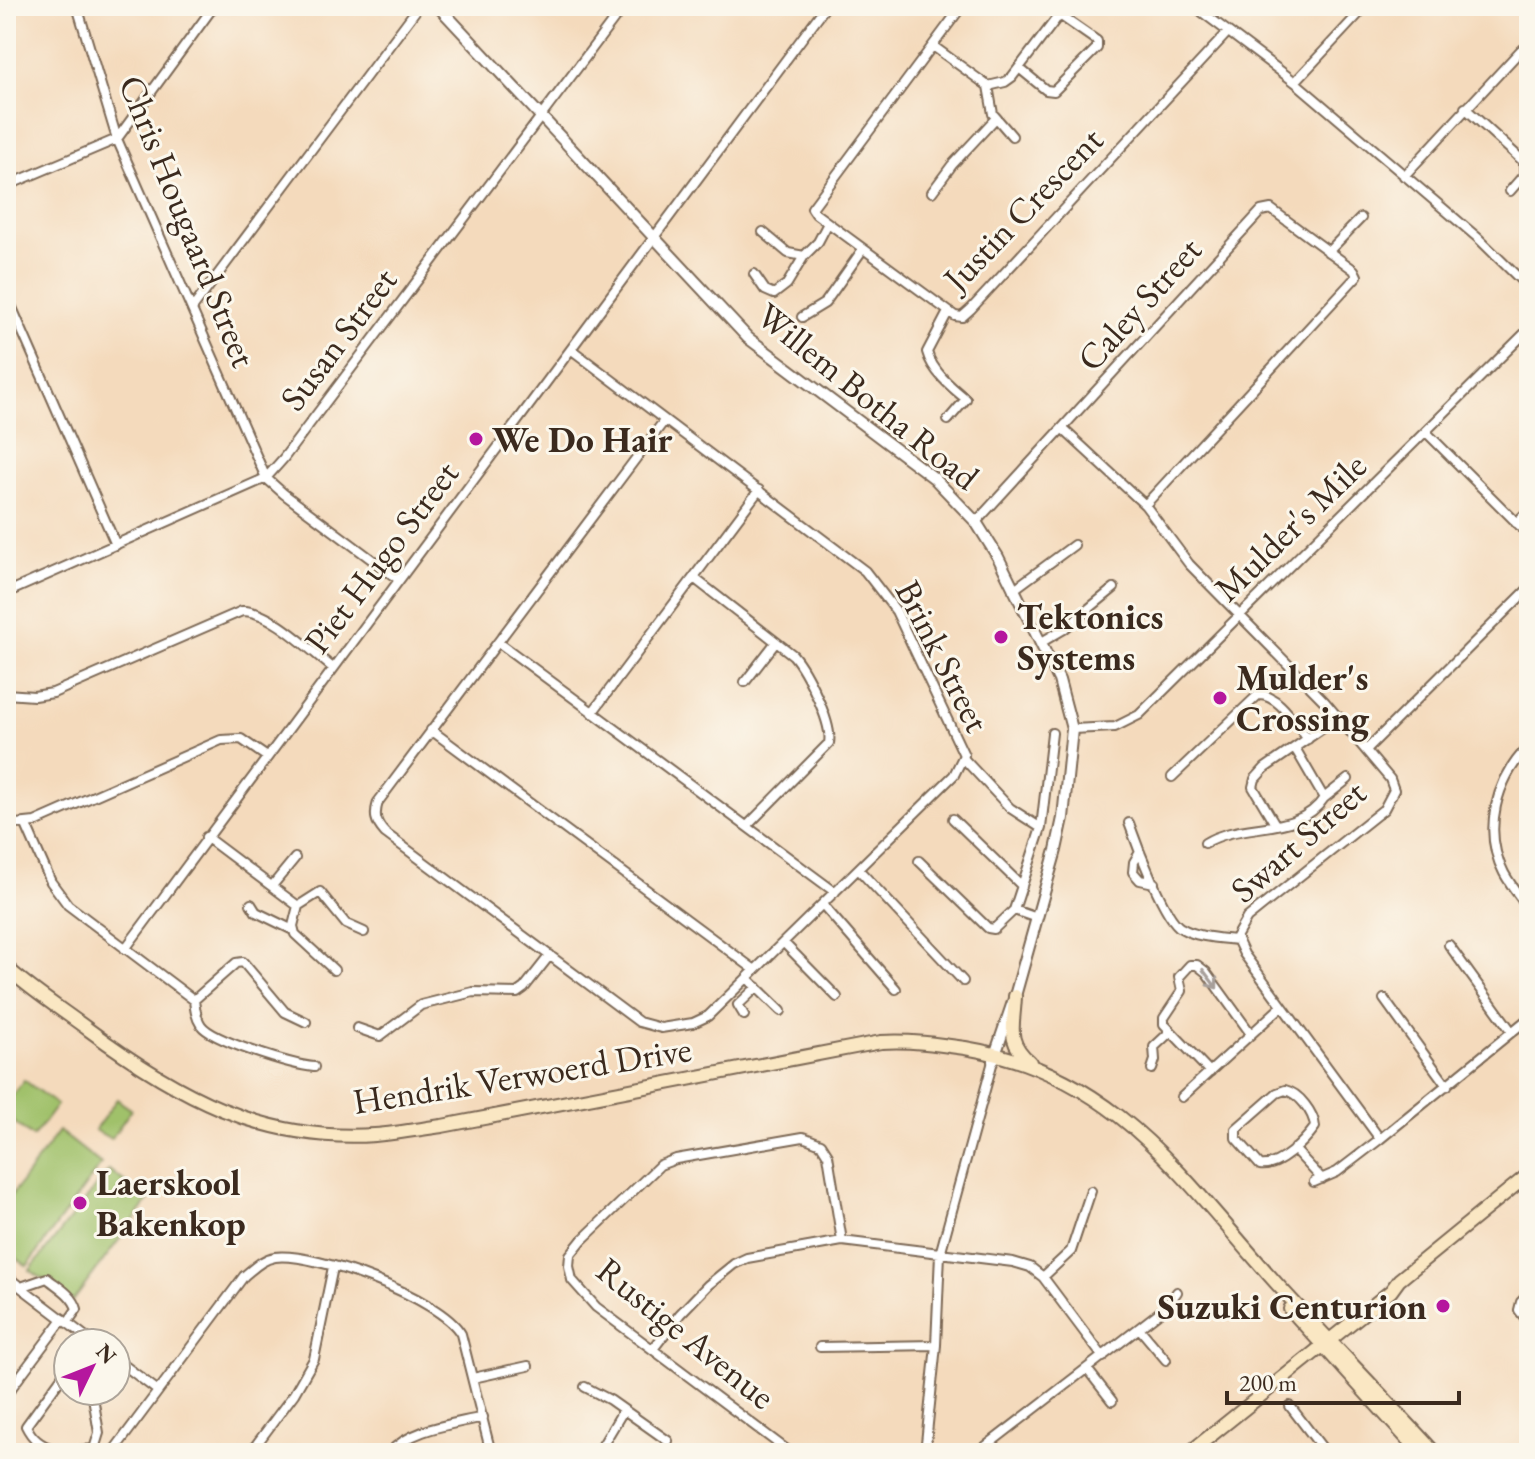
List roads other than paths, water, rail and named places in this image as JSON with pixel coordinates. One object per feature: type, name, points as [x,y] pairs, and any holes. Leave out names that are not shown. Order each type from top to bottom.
[{"type":"main road","name":"Hendrik Verwoerd Drive","points":[[9,970],[131,1061],[175,1089],[257,1122],[308,1132],[375,1135],[442,1126],[895,1041],[932,1043],[1038,1068],[1081,1087],[1134,1127],[1164,1156],[1420,1453]]},
{"type":"main road","points":[[1015,996],[1014,1045],[1038,1068]]},
{"type":"main road","name":"Hendrik Verwoerd Drive","points":[[994,1057],[1053,1081],[1103,1111],[1131,1134],[1188,1191],[1324,1341],[1435,1453]]},
{"type":"main road","points":[[1189,1453],[1386,1286],[1399,1280],[1529,1174]]},
{"type":"street","name":"Chris Hougaard Street","points":[[77,6],[117,139],[266,478],[398,579]]},
{"type":"street","points":[[6,186],[117,139],[214,6]]},
{"type":"street","points":[[192,309],[419,6]]},
{"type":"street","name":"Willem Botha Road","points":[[438,6],[748,338],[947,490],[976,522],[1013,590],[1059,680],[1072,729],[1063,818],[1015,996],[994,1057]]},
{"type":"street","name":"Susan Street","points":[[6,593],[266,478],[624,6]]},
{"type":"street","name":"Piet Hugo Street","points":[[125,949],[826,6]]},
{"type":"street","points":[[754,274],[765,290],[774,294],[787,284],[828,223],[816,214],[813,205],[962,6]]},
{"type":"street","points":[[1194,6],[1295,82],[1478,238],[1529,288]]},
{"type":"street","points":[[1295,82],[1363,7]]},
{"type":"street","points":[[988,86],[1005,82],[1061,16],[1097,41],[1097,48],[1054,91],[1046,90],[1019,68]]},
{"type":"street","name":"Justin Crescent","points":[[828,223],[948,312],[962,317],[1228,32]]},
{"type":"street","points":[[933,46],[988,86],[995,119],[1012,136]]},
{"type":"street","points":[[1404,176],[1521,50],[1529,47]]},
{"type":"street","points":[[1465,108],[1524,162],[1524,175],[1510,191]]},
{"type":"street","points":[[932,192],[946,172],[995,119]]},
{"type":"street","name":"Caley Street","points":[[976,522],[1263,209],[1275,211],[1358,274],[1145,505]]},
{"type":"street","points":[[1328,252],[1361,218]]},
{"type":"street","points":[[763,232],[788,253],[804,256]]},
{"type":"street","points":[[802,317],[825,303],[863,249]]},
{"type":"street","points":[[6,294],[116,545]]},
{"type":"street","points":[[948,312],[927,352],[943,378],[966,399],[948,420]]},
{"type":"street","name":"Mulder's Mile","points":[[1072,729],[1104,729],[1131,720],[1169,687],[1529,329]]},
{"type":"street","name":"Brink Street","points":[[550,955],[646,1025],[661,1028],[693,1023],[708,1016],[954,775],[964,759],[963,749],[896,611],[883,591],[855,562],[572,350]]},
{"type":"street","points":[[357,1028],[380,1036],[421,1005],[473,992],[517,993],[550,955],[385,833],[376,821],[378,802],[664,421]]},
{"type":"street","name":"Swart Street","points":[[1063,429],[1145,505],[1189,564],[1339,717],[1394,787],[1386,806],[1247,918],[1236,940],[1380,1139]]},
{"type":"street","points":[[1427,433],[1529,535]]},
{"type":"street","points":[[592,713],[759,490]]},
{"type":"street","points":[[1516,523],[1529,510]]},
{"type":"street","points":[[1013,590],[1074,545]]},
{"type":"street","points":[[694,578],[793,655],[802,666],[828,725],[830,739],[747,826]]},
{"type":"street","points":[[1040,643],[1064,629],[1114,588]]},
{"type":"street","points":[[1367,749],[1529,588]]},
{"type":"street","points":[[6,694],[34,696],[53,693],[242,611],[259,613],[267,618],[333,668]]},
{"type":"street","points":[[498,642],[835,892]]},
{"type":"street","points":[[745,682],[776,642]]},
{"type":"street","points":[[1172,777],[1258,695],[1268,695],[1276,701],[1308,739]]},
{"type":"street","points":[[1275,824],[1253,782],[1265,768],[1339,717]]},
{"type":"street","points":[[431,730],[755,970]]},
{"type":"street","points":[[919,861],[988,928],[994,929],[1000,925],[1014,910],[1041,828],[1052,733]]},
{"type":"street","points":[[6,825],[26,825],[221,740],[241,739],[267,757]]},
{"type":"street","points":[[1529,746],[1514,763],[1502,786],[1493,832],[1504,872],[1529,909]]},
{"type":"street","points":[[1295,748],[1324,798]]},
{"type":"street","points":[[964,759],[1010,808],[1041,828]]},
{"type":"street","points":[[1205,843],[1219,836],[1293,823],[1348,779]]},
{"type":"street","points":[[953,819],[1022,886]]},
{"type":"street","points":[[1129,823],[1175,923],[1180,928],[1206,936],[1236,940]]},
{"type":"street","points":[[26,825],[58,893],[75,911],[194,1000],[199,1023],[210,1033],[270,1056],[314,1067]]},
{"type":"street","points":[[206,837],[298,906]]},
{"type":"street","points":[[1140,852],[1133,872],[1140,880],[1154,883]]},
{"type":"street","points":[[272,886],[295,858]]},
{"type":"street","points":[[859,870],[963,981]]},
{"type":"street","points":[[293,930],[298,906],[320,892],[346,924],[364,932]]},
{"type":"street","points":[[251,904],[256,912],[293,930],[334,970]]},
{"type":"street","points":[[823,905],[896,989]]},
{"type":"street","points":[[1014,910],[1037,918]]},
{"type":"street","points":[[784,943],[837,997]]},
{"type":"street","points":[[1449,945],[1512,1032]]},
{"type":"street","points":[[194,1000],[236,963],[243,962],[287,1014],[306,1022]]},
{"type":"street","points":[[1210,1072],[1164,1024],[1164,1018],[1182,991],[1179,977],[1193,964],[1206,972],[1251,1034]]},
{"type":"street","points":[[747,978],[781,1011]]},
{"type":"street","points":[[744,1015],[738,1005],[757,987]]},
{"type":"street","points":[[1384,999],[1447,1086]]},
{"type":"street","points":[[1182,1097],[1282,1006]]},
{"type":"street","points":[[1294,1149],[1318,1181],[1337,1172],[1529,1018]]},
{"type":"street","points":[[1152,1069],[1154,1047],[1170,1032]]},
{"type":"street","points":[[925,1453],[936,1345],[940,1254],[994,1057]]},
{"type":"street","points":[[1290,1090],[1316,1123],[1312,1132],[1294,1149],[1271,1165],[1260,1165],[1236,1138],[1236,1129],[1277,1093],[1290,1090]]},
{"type":"street","name":"Rustige Avenue","points":[[791,1453],[585,1297],[572,1280],[570,1255],[664,1162],[795,1138],[811,1139],[821,1144],[828,1155],[842,1241]]},
{"type":"street","points":[[1043,1277],[1065,1259],[1073,1247],[1091,1191]]},
{"type":"street","points":[[653,1349],[698,1295],[734,1264],[781,1250],[842,1241],[1013,1262],[1030,1267],[1043,1277],[1103,1357]]},
{"type":"street","points":[[112,1453],[244,1276],[265,1259],[287,1257],[333,1267],[408,1294],[447,1317],[461,1334],[491,1453]]},
{"type":"street","points":[[250,1453],[294,1394],[314,1359],[333,1267]]},
{"type":"street","points":[[6,1276],[73,1327]]},
{"type":"street","points":[[6,1395],[77,1309],[72,1298],[47,1278],[21,1287]]},
{"type":"street","points":[[977,1453],[990,1450],[1165,1308],[1177,1292]]},
{"type":"street","points":[[1529,1294],[1521,1302],[1519,1310],[1529,1323]]},
{"type":"street","points":[[1139,1328],[1166,1360]]},
{"type":"street","points":[[820,1347],[936,1345]]},
{"type":"street","points":[[473,1378],[528,1366]]},
{"type":"street","points":[[1087,1369],[1112,1401]]},
{"type":"street","points":[[132,1371],[158,1391]]},
{"type":"street","points":[[585,1387],[610,1400],[668,1441]]},
{"type":"street","points":[[52,1390],[26,1426],[33,1437],[56,1452],[96,1451],[99,1433],[95,1407]]},
{"type":"street","points":[[1290,1406],[1326,1453]]},
{"type":"street","points":[[598,1453],[623,1411]]},
{"type":"street","points":[[389,1453],[398,1444],[416,1435],[483,1417]]},
{"type":"place","name":"We Do Hair","points":[[476,439]]},
{"type":"place","name":"Tektonics Systems","points":[[1001,637]]},
{"type":"place","name":"Mulder's Crossing","points":[[1220,698]]},
{"type":"place","name":"Laerskool Bakenkop","points":[[80,1203]]},
{"type":"place","name":"Suzuki Centurion","points":[[1443,1306]]}]
